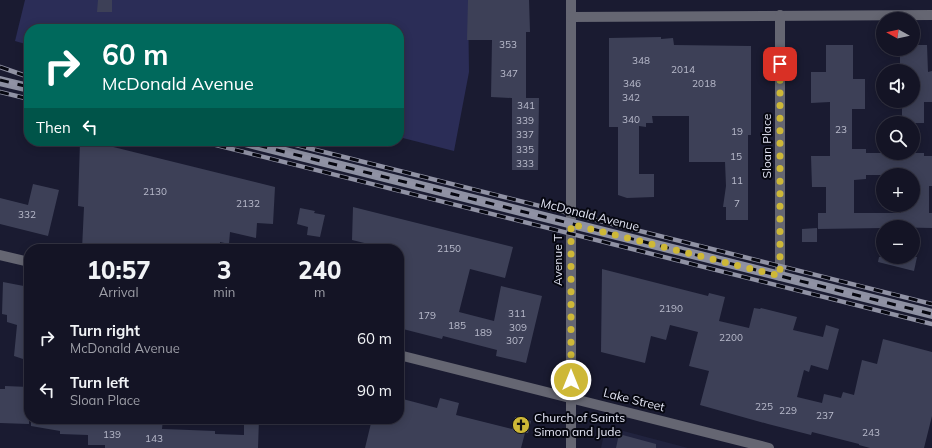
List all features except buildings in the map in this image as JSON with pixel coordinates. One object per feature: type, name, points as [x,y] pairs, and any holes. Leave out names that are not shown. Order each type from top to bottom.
[{"type":"main road","points":[[0,81],[24,87]]},
{"type":"main road","name":"McDonald Avenue","points":[[261,146],[932,314]]},
{"type":"street","name":"Avenue T","points":[[571,0],[572,448]]},
{"type":"street","points":[[571,17],[932,15]]},
{"type":"street","name":"Sloan Place","points":[[780,16],[780,276]]},
{"type":"street","points":[[0,255],[24,261]]},
{"type":"street","name":"Lake Street","points":[[404,356],[770,448]]},
{"type":"shaded area","points":[[25,0],[468,0],[469,72],[454,151],[404,138],[404,24],[24,24],[24,44],[15,41]]},
{"type":"shaded area","points":[[612,428],[688,448],[601,448],[604,434],[610,435]]},
{"type":"railway","points":[[0,67],[24,75]]},
{"type":"railway","points":[[0,80],[24,86]]},
{"type":"railway","points":[[0,92],[24,98]]},
{"type":"railway","points":[[220,146],[932,324]]},
{"type":"railway","points":[[261,146],[932,314]]},
{"type":"railway","points":[[300,146],[932,304]]},
{"type":"place","name":"Church of Saints Simon and Jude","points":[[521,425]]},
{"type":"route","points":[[571,380],[571,224],[780,276],[780,64]]}]
